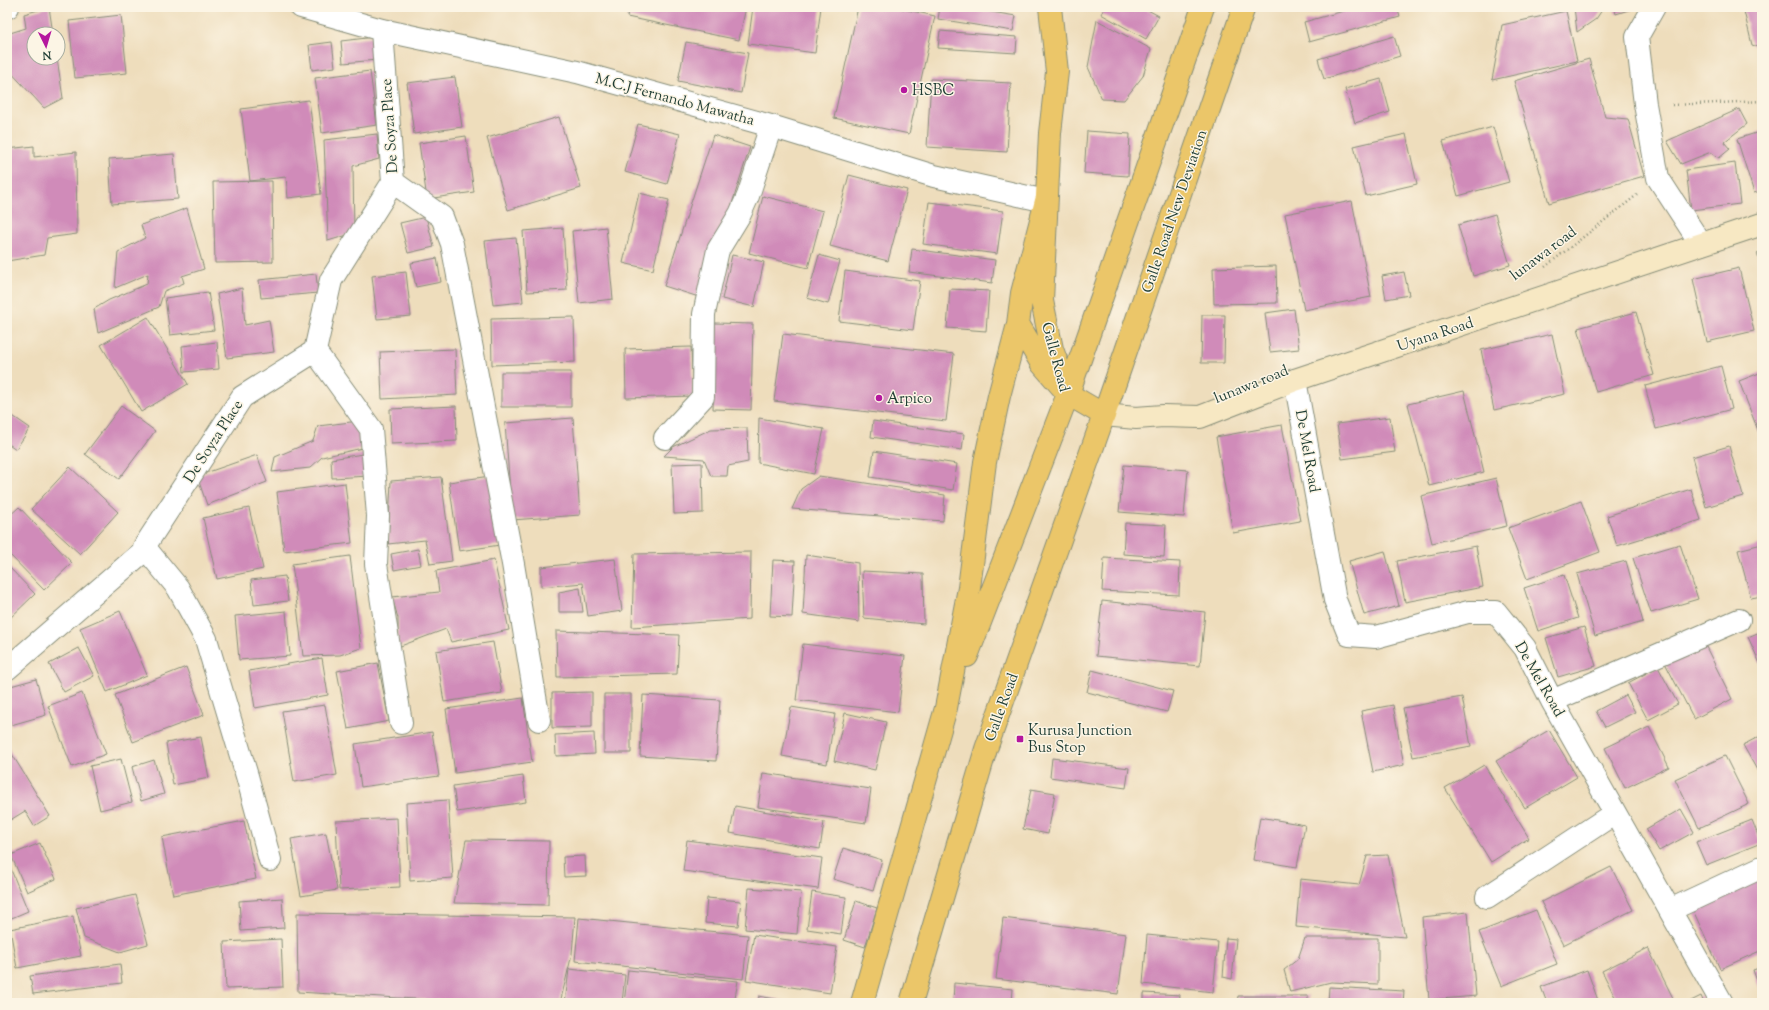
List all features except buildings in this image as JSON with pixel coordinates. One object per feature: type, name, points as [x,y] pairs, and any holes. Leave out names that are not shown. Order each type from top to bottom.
[{"type":"main road","name":"Galle Road","points":[[946,708],[1068,394],[1052,349],[1042,302],[1050,133],[1057,72],[1050,7]]},
{"type":"main road","points":[[1068,394],[1203,7]]},
{"type":"main road","name":"Galle Road New Deviation","points":[[1104,415],[1244,7]]},
{"type":"main road","name":"Galle Road","points":[[862,1003],[946,708],[969,588],[985,462],[999,396],[1018,324],[1022,293],[1046,201]]},
{"type":"main road","points":[[1018,324],[1042,364],[1068,394],[1104,415]]},
{"type":"main road","name":"Galle Road","points":[[911,1003],[986,749],[1104,415]]},
{"type":"street","name":"M.C.J Fernando Mawatha","points":[[301,7],[382,30],[577,72],[771,126],[934,176],[1046,201]]},
{"type":"street","points":[[1654,7],[1637,37],[1644,104],[1658,178],[1701,244]]},
{"type":"street","name":"De Soyza Place","points":[[7,669],[146,549],[144,547],[242,397],[315,351],[331,280],[393,182],[382,30]]},
{"type":"street","points":[[665,438],[703,397],[704,314],[718,250],[740,214],[748,196],[771,126]]},
{"type":"street","points":[[393,182],[442,217],[452,244],[513,564],[539,720]]},
{"type":"street","name":"Uyana Road","points":[[1104,415],[1136,418],[1163,416],[1200,417],[1295,380],[1762,224]]},
{"type":"street","points":[[315,351],[371,429],[378,516],[376,564],[401,722]]},
{"type":"street","name":"De Mel Road","points":[[1295,380],[1335,600],[1349,635],[1376,637],[1468,612],[1496,612],[1525,648],[1552,701],[1722,1003]]},
{"type":"street","points":[[146,549],[178,588],[206,639],[247,776],[270,860]]},
{"type":"street","points":[[1552,701],[1739,620]]},
{"type":"street","points":[[1487,896],[1615,813]]},
{"type":"street","points":[[1670,910],[1762,867]]},
{"type":"path","points":[[1668,105],[1762,101]]},
{"type":"path","name":"lunawa road","points":[[1539,271],[1658,178]]},
{"type":"place","name":"HSBC","points":[[904,90]]},
{"type":"place","name":"Arpico","points":[[879,398]]},
{"type":"place","name":"Kurusa Junction Bus Stop","points":[[1020,739]]}]
